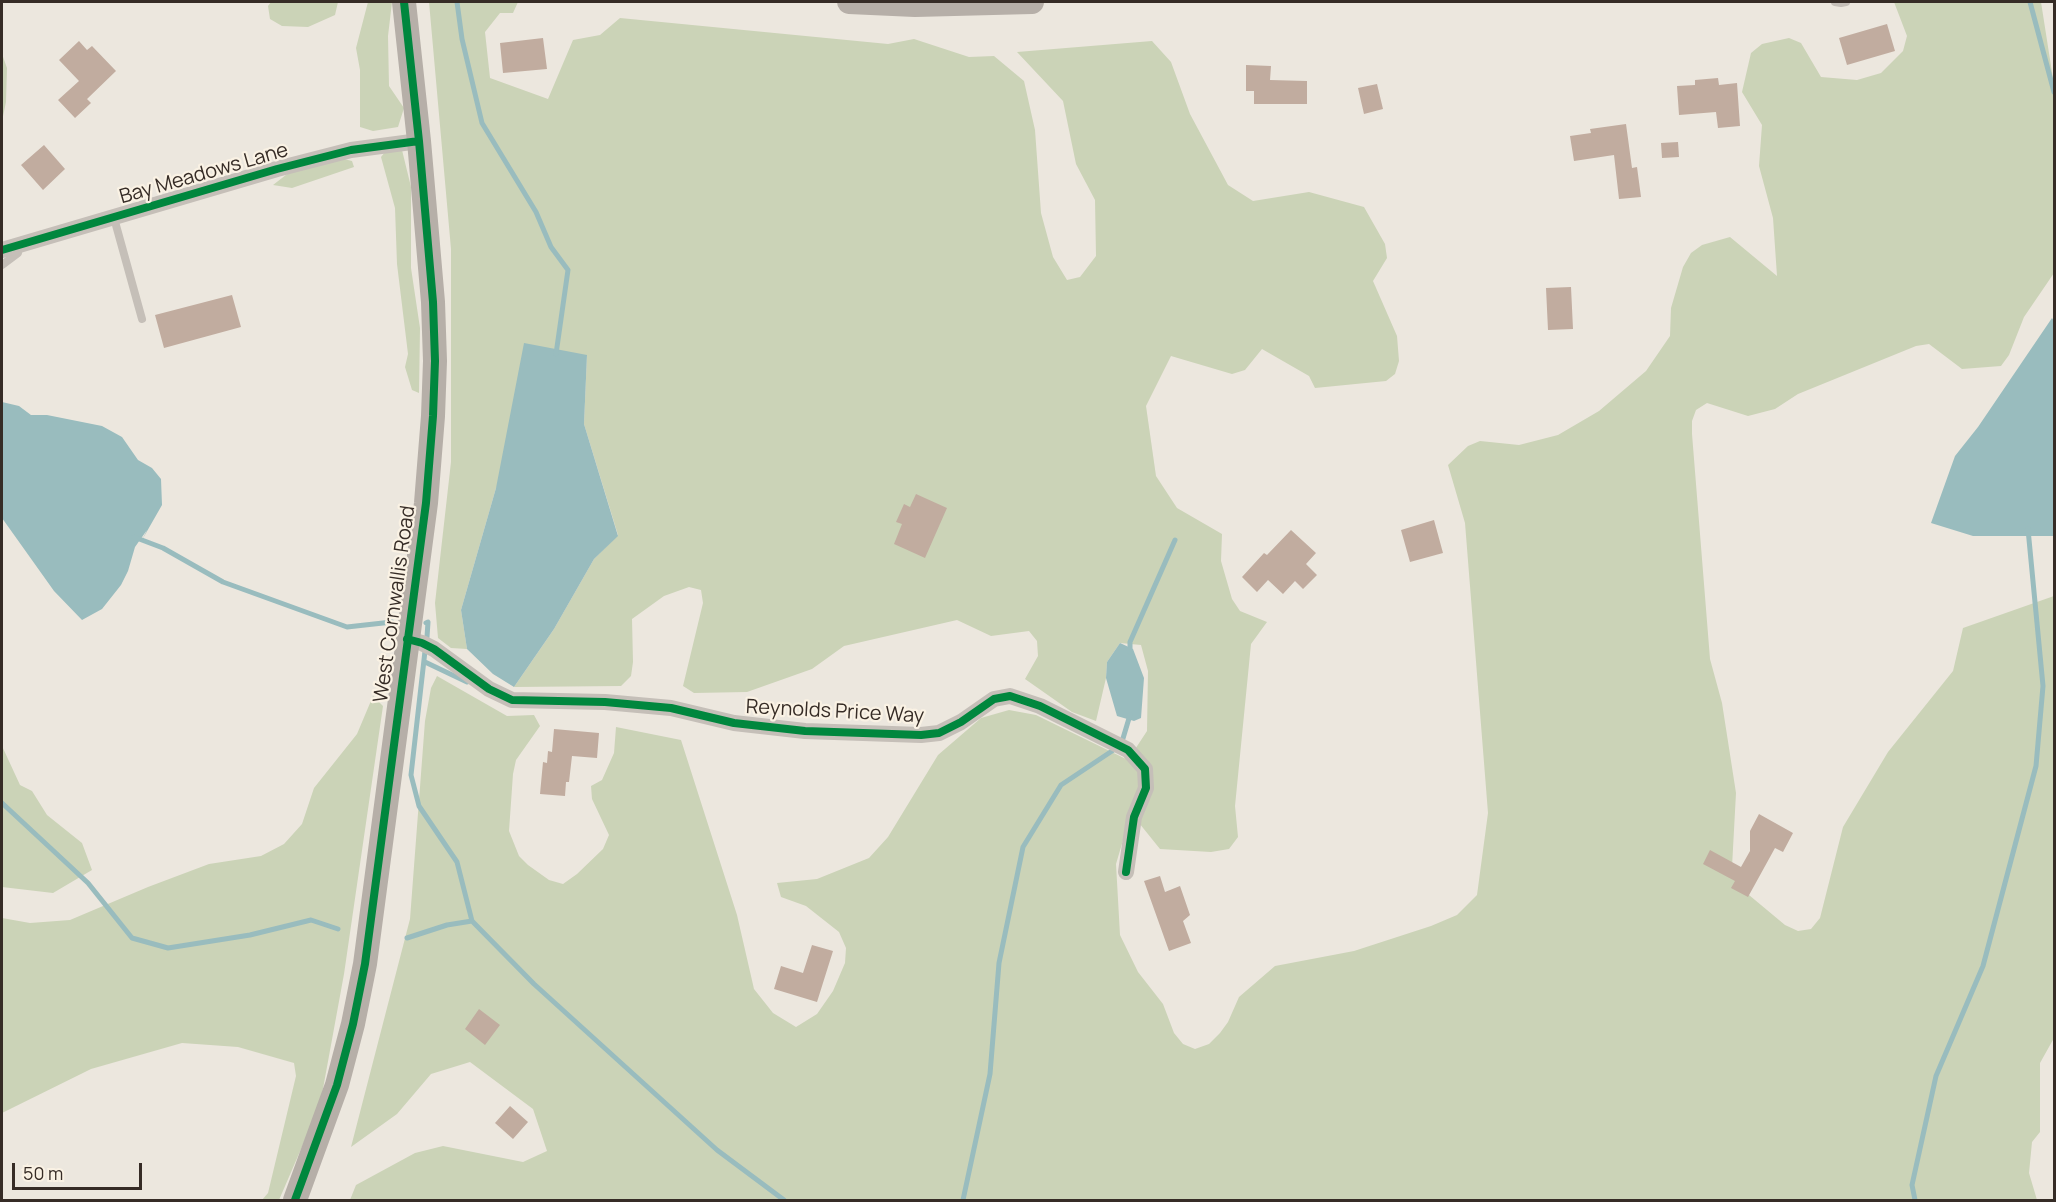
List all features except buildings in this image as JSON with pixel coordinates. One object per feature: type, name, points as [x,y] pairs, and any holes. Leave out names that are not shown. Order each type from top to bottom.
[{"type":"street","name":"West Cornwallis Road","points":[[296,1200],[337,1085],[353,1024],[365,964],[426,502],[435,361],[433,302],[404,2]]},
{"type":"street","points":[[849,2],[915,5],[1032,2]]},
{"type":"street","name":"Bay Meadows Lane","points":[[2,250],[278,169],[351,150],[419,141]]},
{"type":"street","name":"Reynolds Price Way","points":[[407,639],[434,649],[489,689],[512,700],[605,702],[671,708],[734,723],[805,731],[921,735],[939,732],[961,722],[994,699],[1010,696],[1040,706],[1128,750],[1145,769],[1146,788],[1134,817],[1126,872]]},
{"type":"lane","points":[[1834,2],[1846,2]]},
{"type":"lane","points":[[114,218],[142,319]]},
{"type":"lane","points":[[2,265],[18,253],[20,245]]},
{"type":"green space","points":[[271,2],[338,2],[335,15],[308,27],[282,26],[270,19],[268,6]]},
{"type":"green space","points":[[368,2],[392,2],[388,36],[389,86],[404,108],[398,127],[373,131],[360,127],[360,70],[356,48]]},
{"type":"green space","points":[[429,2],[518,2],[513,13],[500,13],[485,32],[490,78],[548,99],[573,40],[600,35],[620,18],[888,44],[914,39],[969,57],[994,56],[1024,81],[1035,130],[1041,213],[1053,257],[1067,280],[1080,277],[1096,256],[1095,200],[1076,164],[1063,101],[1017,52],[1152,41],[1171,62],[1190,114],[1228,185],[1253,201],[1309,192],[1364,207],[1385,244],[1387,258],[1373,281],[1397,336],[1399,361],[1395,374],[1386,381],[1315,388],[1309,376],[1262,349],[1245,370],[1232,374],[1171,356],[1146,406],[1156,476],[1177,508],[1222,534],[1221,561],[1232,599],[1240,611],[1267,622],[1251,644],[1235,806],[1238,837],[1229,849],[1211,852],[1160,849],[1131,813],[1116,864],[1120,935],[1138,972],[1163,1004],[1174,1033],[1183,1044],[1195,1049],[1209,1044],[1220,1033],[1228,1022],[1239,997],[1275,966],[1354,951],[1431,926],[1457,915],[1477,895],[1488,813],[1465,523],[1448,465],[1468,446],[1480,441],[1519,445],[1558,435],[1599,411],[1646,371],[1670,336],[1671,308],[1683,267],[1691,253],[1702,245],[1730,237],[1777,276],[1773,218],[1759,166],[1762,125],[1742,92],[1751,53],[1762,44],[1789,38],[1801,43],[1821,77],[1857,80],[1881,73],[1903,51],[1907,36],[1894,2],[2041,2],[2054,85],[2054,273],[2024,317],[2009,355],[2001,366],[1962,369],[1929,344],[1916,346],[1798,394],[1775,409],[1748,416],[1707,403],[1696,410],[1692,421],[1710,659],[1722,703],[1736,793],[1732,867],[1743,890],[1785,925],[1798,931],[1811,929],[1820,918],[1843,827],[1888,752],[1953,671],[1963,628],[2054,596],[2054,1038],[2040,1063],[2040,1132],[2032,1142],[2029,1173],[2037,1200],[350,1200],[356,1185],[415,1153],[443,1146],[523,1162],[547,1151],[533,1109],[470,1062],[431,1074],[397,1114],[351,1147],[410,919],[425,721],[431,688],[437,676],[507,716],[534,715],[540,726],[516,760],[509,831],[519,856],[528,865],[549,880],[563,884],[603,849],[609,835],[592,799],[591,786],[602,780],[614,753],[616,727],[681,740],[737,915],[754,989],[773,1013],[796,1027],[817,1014],[833,991],[845,963],[846,948],[839,932],[806,906],[781,897],[777,883],[817,879],[869,858],[888,837],[938,755],[981,718],[1009,710],[1036,715],[1128,760],[1147,731],[1148,671],[1141,645],[1120,643],[1107,662],[1106,678],[1096,721],[1072,712],[1025,679],[1038,656],[1037,641],[1029,631],[991,636],[957,620],[844,646],[812,669],[747,692],[694,693],[683,686],[703,603],[701,590],[689,587],[664,596],[632,619],[631,676],[621,686],[514,687],[554,629],[594,559],[618,535],[584,424],[587,355],[496,488],[461,610],[467,649],[451,648],[438,638],[435,603],[451,462],[451,249]]},
{"type":"green space","points":[[2,54],[7,68],[6,102],[2,121]]},
{"type":"green space","points":[[402,150],[411,187],[411,268],[420,328],[419,393],[412,390],[405,367],[408,354],[397,264],[395,208],[381,157],[385,152]]},
{"type":"green space","points":[[344,159],[352,161],[354,167],[292,188],[273,185],[291,171]]},
{"type":"green space","points":[[373,696],[383,706],[344,974],[320,1105],[279,1200],[262,1200],[268,1193],[296,1076],[294,1063],[238,1047],[182,1043],[91,1069],[2,1113],[2,918],[30,923],[70,920],[209,864],[261,856],[284,844],[302,824],[314,788],[357,734]]},
{"type":"green space","points":[[2,746],[20,785],[32,791],[47,815],[82,843],[92,870],[53,893],[2,887]]},
{"type":"water","points":[[2052,318],[2054,321],[2054,536],[1973,536],[1931,523],[1955,456],[1978,427]]},
{"type":"water","points":[[524,343],[587,355],[584,424],[618,536],[594,559],[554,629],[514,687],[493,674],[467,649],[461,610],[496,488]]},
{"type":"water","points":[[2,402],[19,406],[31,415],[47,415],[102,426],[122,437],[138,460],[152,468],[161,479],[162,505],[142,540],[147,530],[135,547],[121,585],[102,609],[82,620],[54,591],[2,518]]},
{"type":"water","points":[[1120,643],[1133,649],[1144,678],[1141,718],[1134,721],[1117,716],[1106,678],[1107,662]]},
{"type":"waterway","points":[[457,2],[462,39],[482,123],[536,212],[551,247],[568,270],[556,354]]},
{"type":"waterway","points":[[2030,2],[2054,92]]},
{"type":"waterway","points":[[1915,1200],[1912,1185],[1936,1076],[1983,966],[2036,766],[2043,686],[2028,529]]},
{"type":"waterway","points":[[134,537],[163,548],[223,582],[347,627],[392,622]]},
{"type":"waterway","points":[[1130,652],[1130,642],[1175,540]]},
{"type":"waterway","points":[[426,623],[428,622],[427,637]]},
{"type":"waterway","points":[[425,651],[411,775],[419,806],[457,862],[472,921],[534,984],[717,1150],[784,1200]]},
{"type":"waterway","points":[[425,662],[467,682]]},
{"type":"waterway","points":[[963,1200],[990,1074],[999,963],[1023,847],[1061,785],[1121,745],[1130,715]]},
{"type":"waterway","points":[[2,803],[88,883],[132,938],[168,948],[250,935],[311,920],[338,929]]},
{"type":"waterway","points":[[407,938],[447,925],[472,921]]},
{"type":"cycle path","points":[[295,1200],[337,1085],[353,1024],[365,964],[426,503],[435,361],[433,302],[404,2]]},
{"type":"cycle path","points":[[2,250],[277,169],[351,150],[419,141]]},
{"type":"cycle path","points":[[407,639],[434,649],[489,689],[512,700],[605,702],[671,708],[734,723],[805,731],[921,735],[939,733],[961,722],[994,699],[1010,696],[1040,706],[1128,750],[1145,769],[1146,788],[1134,817],[1126,872]]}]
